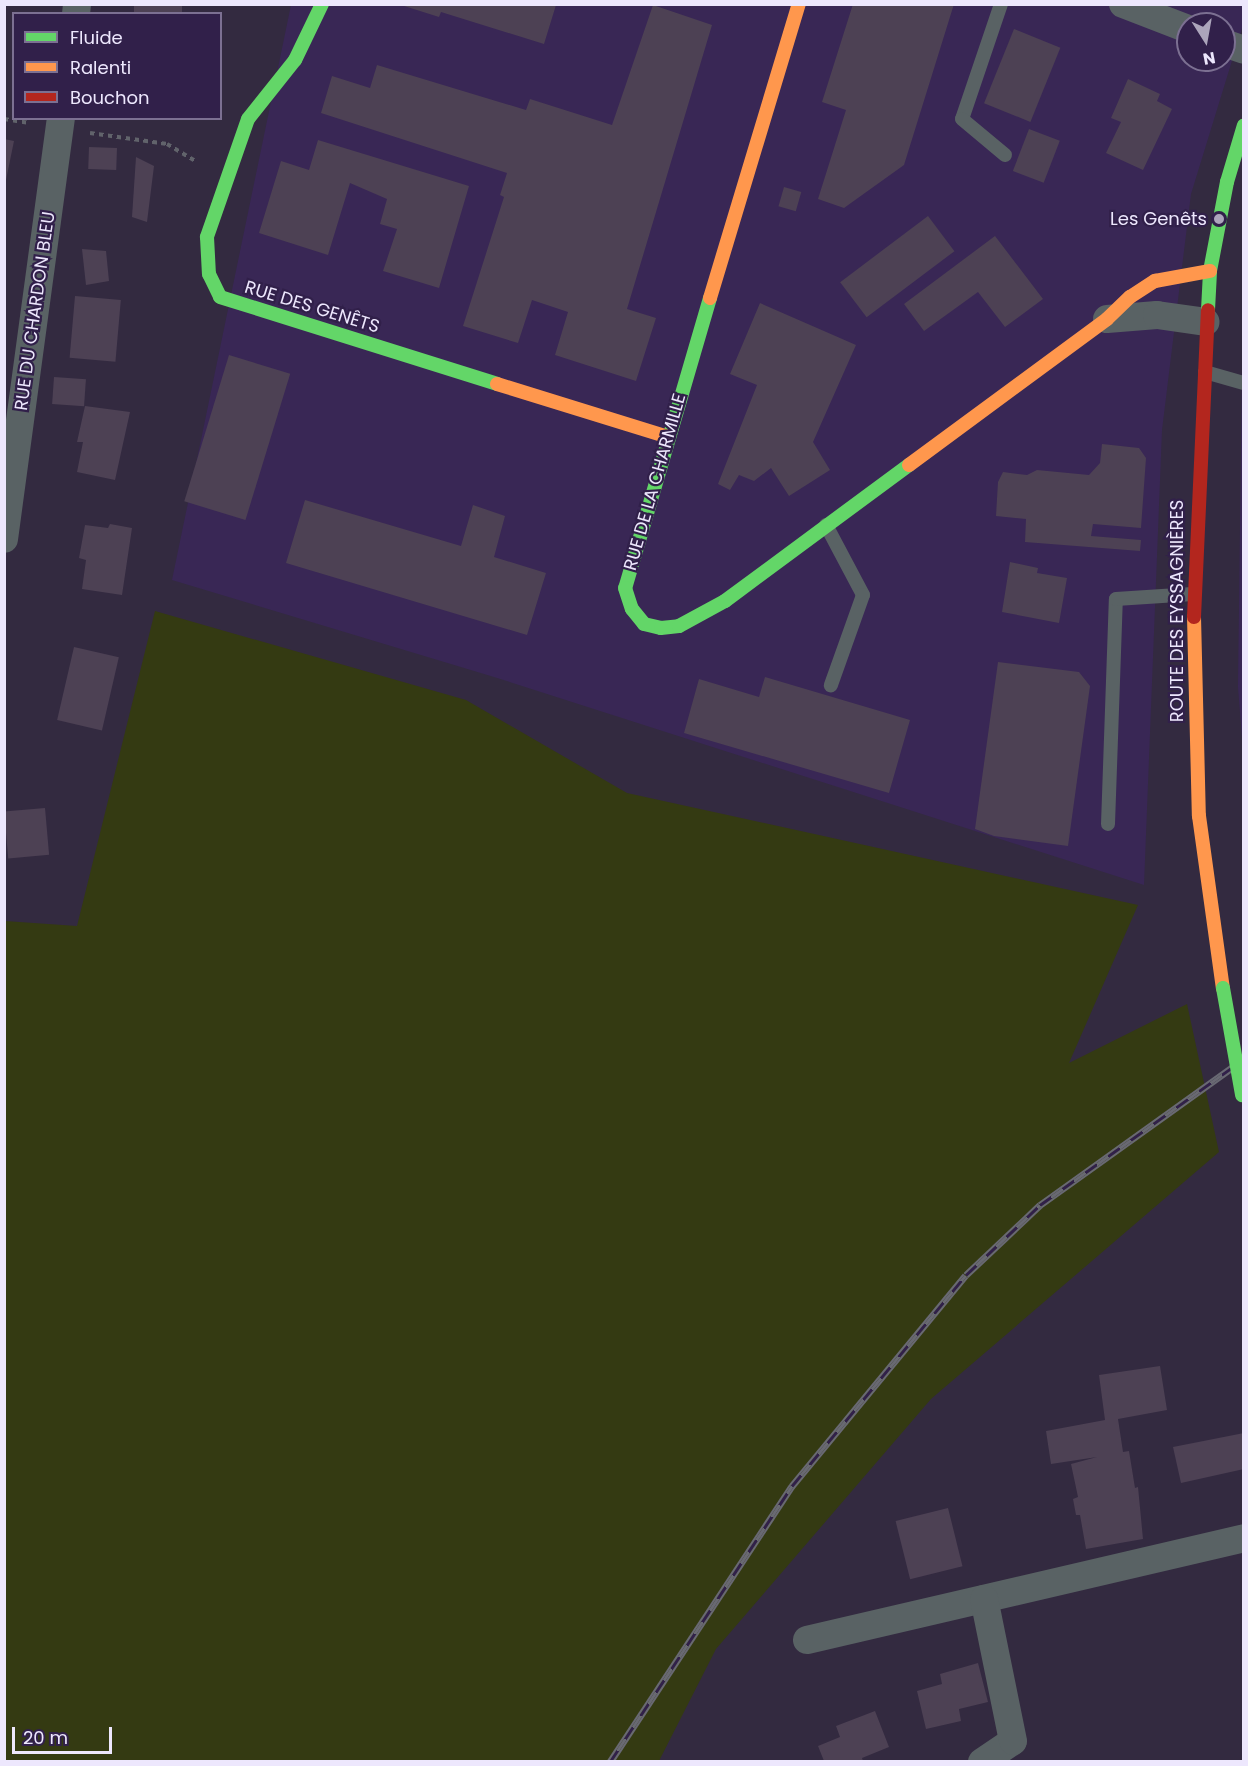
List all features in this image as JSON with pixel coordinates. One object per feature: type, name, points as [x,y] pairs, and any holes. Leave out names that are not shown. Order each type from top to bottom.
[{"type":"street","name":"RUE DES GENÊTS","points":[[322,4],[295,60],[248,119],[225,180],[207,237],[209,274],[220,297],[668,437]]},
{"type":"street","name":"RUE DE LA CHARMILLE","points":[[799,4],[668,437],[625,588],[632,609],[644,624],[661,628],[679,626],[725,601],[1107,319],[1155,281],[1210,271]]},
{"type":"street","points":[[1124,4],[1176,24]]},
{"type":"street","name":"RUE DU CHARDON BLEU","points":[[4,539],[61,124]]},
{"type":"street","name":"ROUTE DES EYSSAGNIÈRES","points":[[1243,1097],[1223,988],[1199,816],[1193,594],[1202,371],[1210,271],[1244,125]]},
{"type":"street","points":[[1107,319],[1156,315],[1206,322]]},
{"type":"street","points":[[807,1640],[1244,1538]]},
{"type":"street","points":[[982,1761],[1013,1741],[984,1599]]},
{"type":"lane","points":[[1001,4],[962,119],[1005,155]]},
{"type":"lane","points":[[1202,371],[1244,383]]},
{"type":"lane","points":[[825,525],[863,595],[831,685]]},
{"type":"lane","points":[[1108,824],[1116,599],[1193,594]]},
{"type":"path","points":[[15,120],[61,124],[168,144],[225,180]]},
{"type":"shaded area","points":[[291,5],[1243,5],[1243,25],[1236,48],[1236,12],[1176,12],[1176,72],[1229,72],[1191,194],[1162,430],[1144,885],[494,677],[172,580]]},
{"type":"shaded area","points":[[1243,291],[1243,751],[1238,687]]},
{"type":"green space","points":[[155,611],[466,700],[627,793],[1138,905],[1069,1063],[1187,1004],[1219,1152],[931,1399],[716,1649],[659,1761],[5,1761],[5,921],[77,926]]},
{"type":"building","points":[[134,4],[182,4],[182,12],[134,12]]},
{"type":"building","points":[[853,4],[954,4],[904,165],[844,208],[818,199],[846,110],[822,102]]},
{"type":"building","points":[[401,5],[556,5],[544,44],[441,12],[439,17]]},
{"type":"building","points":[[653,5],[712,25],[627,309],[656,318],[636,381],[555,355],[568,312],[532,300],[518,343],[463,326],[504,197],[500,195],[507,173],[321,113],[332,76],[370,88],[377,65],[526,110],[530,99],[612,125]]},
{"type":"building","points":[[1014,29],[1060,48],[1030,122],[984,103]]},
{"type":"building","points":[[1128,79],[1160,94],[1157,101],[1172,109],[1143,170],[1106,153],[1121,122],[1111,118]]},
{"type":"building","points":[[1029,129],[1060,141],[1044,183],[1013,171]]},
{"type":"building","points":[[4,139],[14,141],[6,180],[4,180]]},
{"type":"building","points":[[318,140],[469,186],[439,288],[383,271],[397,229],[380,224],[387,199],[350,183],[328,255],[259,233],[281,161],[309,170]]},
{"type":"building","points":[[89,147],[117,148],[116,170],[88,169]]},
{"type":"building","points":[[136,157],[154,166],[147,222],[132,217]]},
{"type":"building","points":[[784,187],[801,192],[796,211],[778,206]]},
{"type":"building","points":[[928,216],[954,251],[867,317],[840,282]]},
{"type":"building","points":[[995,236],[1043,299],[1005,327],[978,292],[924,331],[904,304]]},
{"type":"building","points":[[82,249],[106,251],[109,281],[86,285]]},
{"type":"building","points":[[75,296],[121,300],[115,362],[70,358]]},
{"type":"building","points":[[760,303],[856,345],[813,442],[830,470],[789,496],[771,468],[754,481],[739,475],[730,490],[718,484],[757,385],[730,374]]},
{"type":"building","points":[[229,355],[290,374],[245,520],[184,501]]},
{"type":"building","points":[[54,377],[86,379],[84,406],[52,404]]},
{"type":"building","points":[[85,406],[130,412],[115,480],[77,472],[83,442],[77,442]]},
{"type":"building","points":[[1102,444],[1139,448],[1146,458],[1141,528],[1093,524],[1091,536],[1141,540],[1140,551],[1025,542],[1026,519],[996,516],[998,482],[1003,472],[1027,475],[1037,470],[1089,475],[1100,463]]},
{"type":"building","points":[[305,500],[461,546],[473,505],[505,516],[494,557],[546,573],[527,635],[286,563]]},
{"type":"building","points":[[110,524],[132,528],[122,595],[82,589],[86,560],[79,558],[85,525],[108,528]]},
{"type":"building","points":[[1010,562],[1038,568],[1037,573],[1067,578],[1059,623],[1002,612]]},
{"type":"building","points":[[74,647],[119,657],[102,730],[57,720]]},
{"type":"building","points":[[998,662],[1079,672],[1090,686],[1068,846],[994,836],[975,829]]},
{"type":"building","points":[[765,677],[910,720],[889,793],[684,733],[699,679],[759,697]]},
{"type":"building","points":[[45,808],[49,855],[8,858],[4,812]]},
{"type":"building","points":[[1160,1366],[1167,1410],[1118,1419],[1123,1452],[1129,1451],[1135,1488],[1138,1487],[1143,1539],[1086,1549],[1080,1515],[1076,1515],[1073,1499],[1078,1497],[1071,1464],[1097,1457],[1051,1464],[1046,1431],[1105,1420],[1099,1375]]},
{"type":"building","points":[[1244,1433],[1244,1469],[1181,1483],[1173,1447]]},
{"type":"building","points":[[948,1508],[963,1566],[910,1579],[896,1521]]},
{"type":"building","points":[[978,1663],[988,1702],[959,1709],[961,1721],[926,1729],[917,1691],[942,1684],[940,1674]]},
{"type":"building","points":[[875,1711],[889,1747],[862,1758],[863,1761],[824,1761],[818,1746],[840,1737],[836,1726]]},
{"type":"railway","points":[[610,1762],[792,1486],[966,1275],[1040,1205],[1244,1059]]},
{"type":"traffic: fast","points":[[322,4],[295,60],[248,119],[207,237],[209,274],[220,297],[497,384]]},
{"type":"traffic: fast","points":[[1208,310],[1210,271],[1227,182],[1244,125]]},
{"type":"traffic: fast","points":[[710,298],[625,588],[632,609],[644,624],[661,628],[679,626],[725,601],[909,465]]},
{"type":"traffic: fast","points":[[1223,988],[1242,1095]]},
{"type":"traffic: slow","points":[[710,298],[799,4]]},
{"type":"traffic: slow","points":[[909,465],[1107,319],[1130,297],[1155,281],[1210,271]]},
{"type":"traffic: slow","points":[[497,384],[668,437]]},
{"type":"traffic: slow","points":[[1194,617],[1199,816],[1223,988]]},
{"type":"traffic: jam","points":[[1194,617],[1208,310]]},
{"type":"place","name":"Les Genêts","points":[[1219,219]]}]
